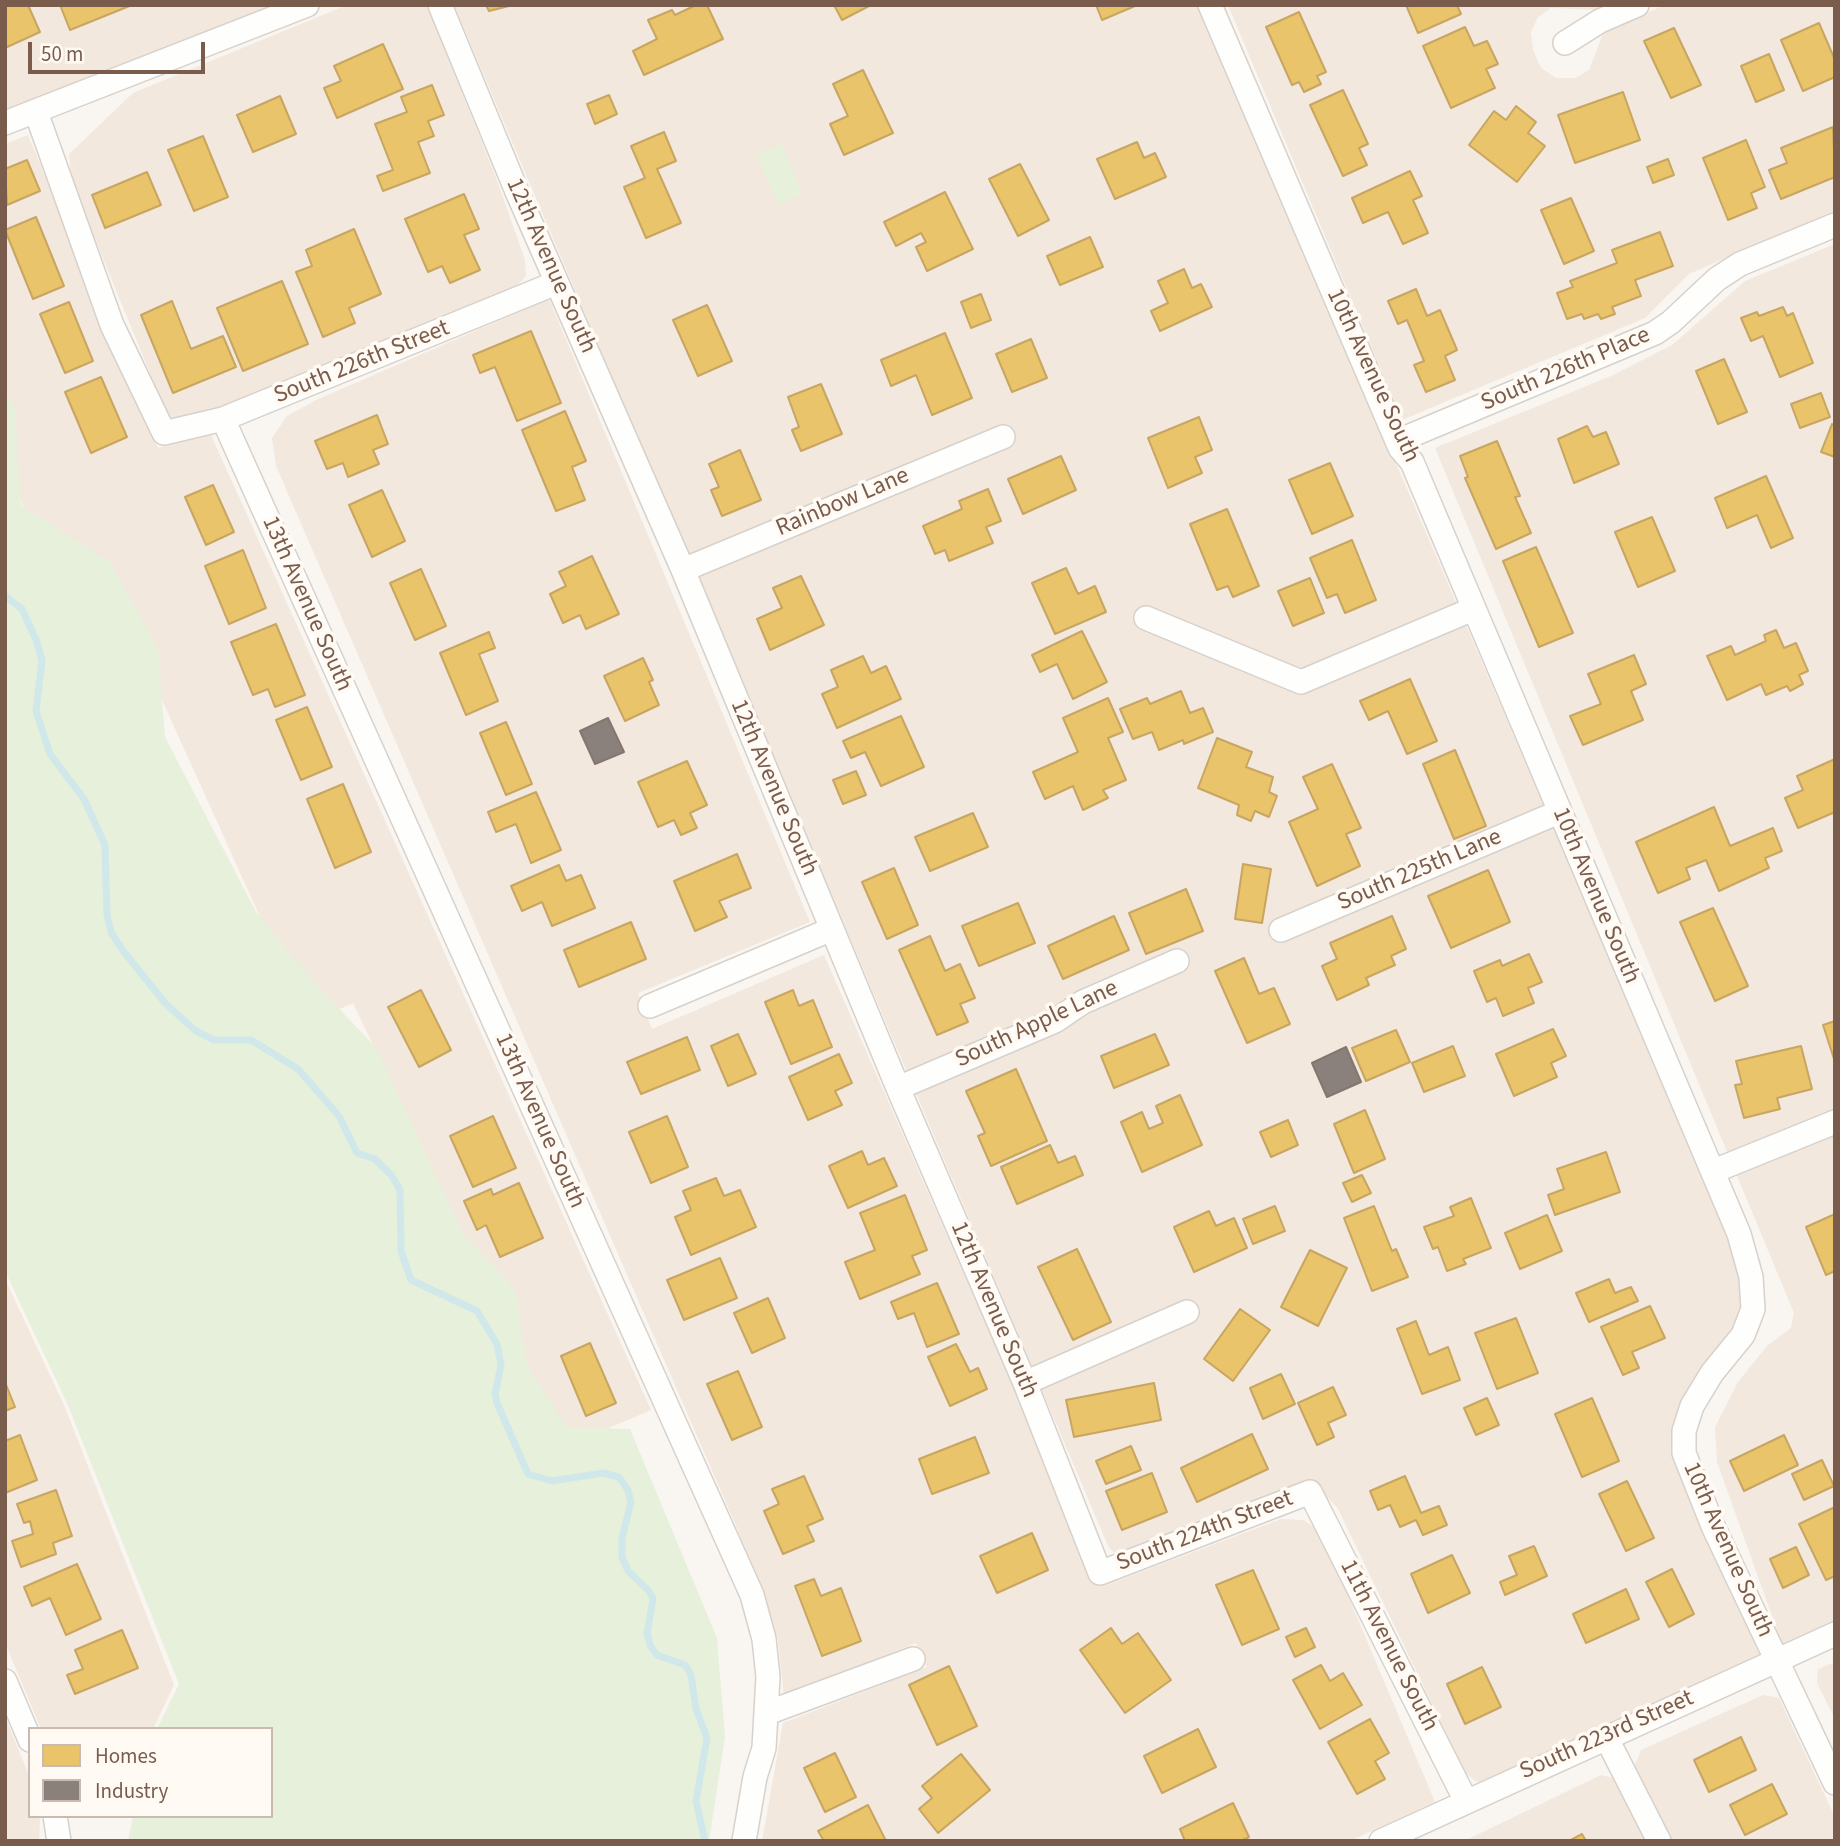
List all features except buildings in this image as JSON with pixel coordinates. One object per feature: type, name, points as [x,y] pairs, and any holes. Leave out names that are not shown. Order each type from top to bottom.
[{"type":"street","points":[[5,123],[307,5]]},
{"type":"street","name":"12th Avenue South","points":[[440,5],[1025,1383],[1100,1573]]},
{"type":"street","name":"10th Avenue South","points":[[1210,5],[1398,442],[1412,462],[1714,1171],[1746,1255],[1753,1309],[1743,1335],[1712,1373],[1692,1406],[1683,1443],[1703,1503],[1835,1783]]},
{"type":"street","points":[[1565,43],[1600,21],[1637,5]]},
{"type":"street","name":"South 226th Street","points":[[36,112],[112,325],[164,433],[223,419],[556,283]]},
{"type":"street","name":"South 226th Place","points":[[1398,442],[1655,333],[1671,322],[1717,279],[1740,264],[1835,225]]},
{"type":"street","name":"13th Avenue South","points":[[223,419],[752,1594],[764,1639],[768,1677],[767,1713],[764,1748],[755,1777],[744,1841]]},
{"type":"street","name":"Rainbow Lane","points":[[682,570],[1003,437]]},
{"type":"street","points":[[1146,618],[1301,682],[1473,609]]},
{"type":"street","name":"South 225th Lane","points":[[1281,930],[1559,812]]},
{"type":"street","points":[[650,1006],[831,929]]},
{"type":"street","name":"South Apple Lane","points":[[898,1088],[1055,1021],[1083,1002],[1177,961]]},
{"type":"street","points":[[1714,1171],[1835,1122]]},
{"type":"street","points":[[1025,1383],[1187,1312]]},
{"type":"street","name":"South 224th Street","points":[[1100,1573],[1310,1492]]},
{"type":"street","name":"11th Avenue South","points":[[1310,1492],[1465,1801]]},
{"type":"street","name":"South 223rd Street","points":[[1381,1841],[1835,1634]]},
{"type":"street","points":[[767,1713],[913,1659]]},
{"type":"street","points":[[5,1681],[28,1735]]},
{"type":"street","points":[[1606,1737],[1659,1841]]},
{"type":"street","points":[[55,1818],[59,1841]]},
{"type":"shaded area","points":[[5,5],[273,5],[5,112]]},
{"type":"shaded area","points":[[347,5],[427,5],[498,183],[525,260],[526,276],[514,289],[213,415],[185,419],[168,417],[72,183],[69,154],[133,93]]},
{"type":"shaded area","points":[[454,5],[1198,5],[1741,1262],[1747,1307],[1694,1409],[1680,1474],[1761,1658],[1483,1783],[1475,1781],[1465,1772],[1337,1507],[1321,1492],[1120,1557],[1109,1548]]},
{"type":"shaded area","points":[[1228,5],[1607,5],[1596,10],[1551,8],[1538,17],[1531,32],[1533,50],[1541,68],[1556,78],[1576,78],[1589,70],[1604,31],[1665,5],[1835,5],[1835,211],[1689,274],[1645,318],[1402,420]]},
{"type":"shaded area","points":[[28,135],[158,448],[211,435],[651,1410],[564,1447],[353,1003],[308,1023],[124,616],[82,636],[5,466],[5,144]]},
{"type":"shaded area","points":[[1835,244],[1835,1620],[1782,1644],[1717,1462],[1715,1427],[1738,1382],[1767,1346],[1791,1328],[1794,1313],[1435,448],[1611,376],[1672,345],[1745,281]]},
{"type":"shaded area","points":[[549,299],[810,922],[638,993],[652,1029],[824,955],[1101,1587],[1281,1519],[1304,1520],[1322,1534],[1435,1802],[1350,1841],[762,1841],[783,1723],[927,1667],[916,1643],[784,1697],[778,1640],[737,1528],[276,466],[272,438],[287,416],[316,400]]},
{"type":"shaded area","points":[[5,1279],[64,1405],[174,1685],[154,1727],[40,1727],[5,1643]]},
{"type":"shaded area","points":[[1835,1662],[1835,1719],[1817,1683],[1818,1669]]},
{"type":"shaded area","points":[[1763,1695],[1779,1698],[1835,1817],[1835,1841],[1669,1841],[1633,1769],[1641,1750]]},
{"type":"shaded area","points":[[5,1717],[28,1773],[28,1818],[40,1818],[39,1841],[5,1841]]},
{"type":"shaded area","points":[[1601,1775],[1617,1779],[1646,1841],[1464,1841]]},
{"type":"green space","points":[[781,144],[803,193],[778,205],[756,155]]},
{"type":"green space","points":[[5,386],[15,410],[21,505],[110,562],[158,649],[165,737],[256,912],[316,984],[377,1049],[463,1234],[516,1290],[527,1366],[567,1427],[630,1429],[717,1638],[725,1737],[709,1841],[128,1841],[133,1818],[273,1818],[273,1727],[158,1727],[179,1684],[67,1403],[5,1271]]},
{"type":"waterway","points":[[5,596],[22,609],[37,642],[42,661],[36,711],[50,754],[84,799],[105,845],[107,915],[111,932],[124,952],[166,1004],[196,1031],[214,1040],[251,1040],[298,1069],[339,1116],[357,1153],[375,1159],[392,1176],[400,1190],[401,1251],[411,1280],[477,1311],[497,1344],[501,1365],[495,1394],[497,1403],[528,1474],[552,1481],[603,1473],[619,1477],[628,1490],[631,1502],[622,1538],[622,1557],[628,1571],[649,1591],[653,1599],[647,1634],[651,1647],[657,1655],[685,1665],[691,1675],[696,1709],[707,1738],[696,1801],[705,1841]]}]
